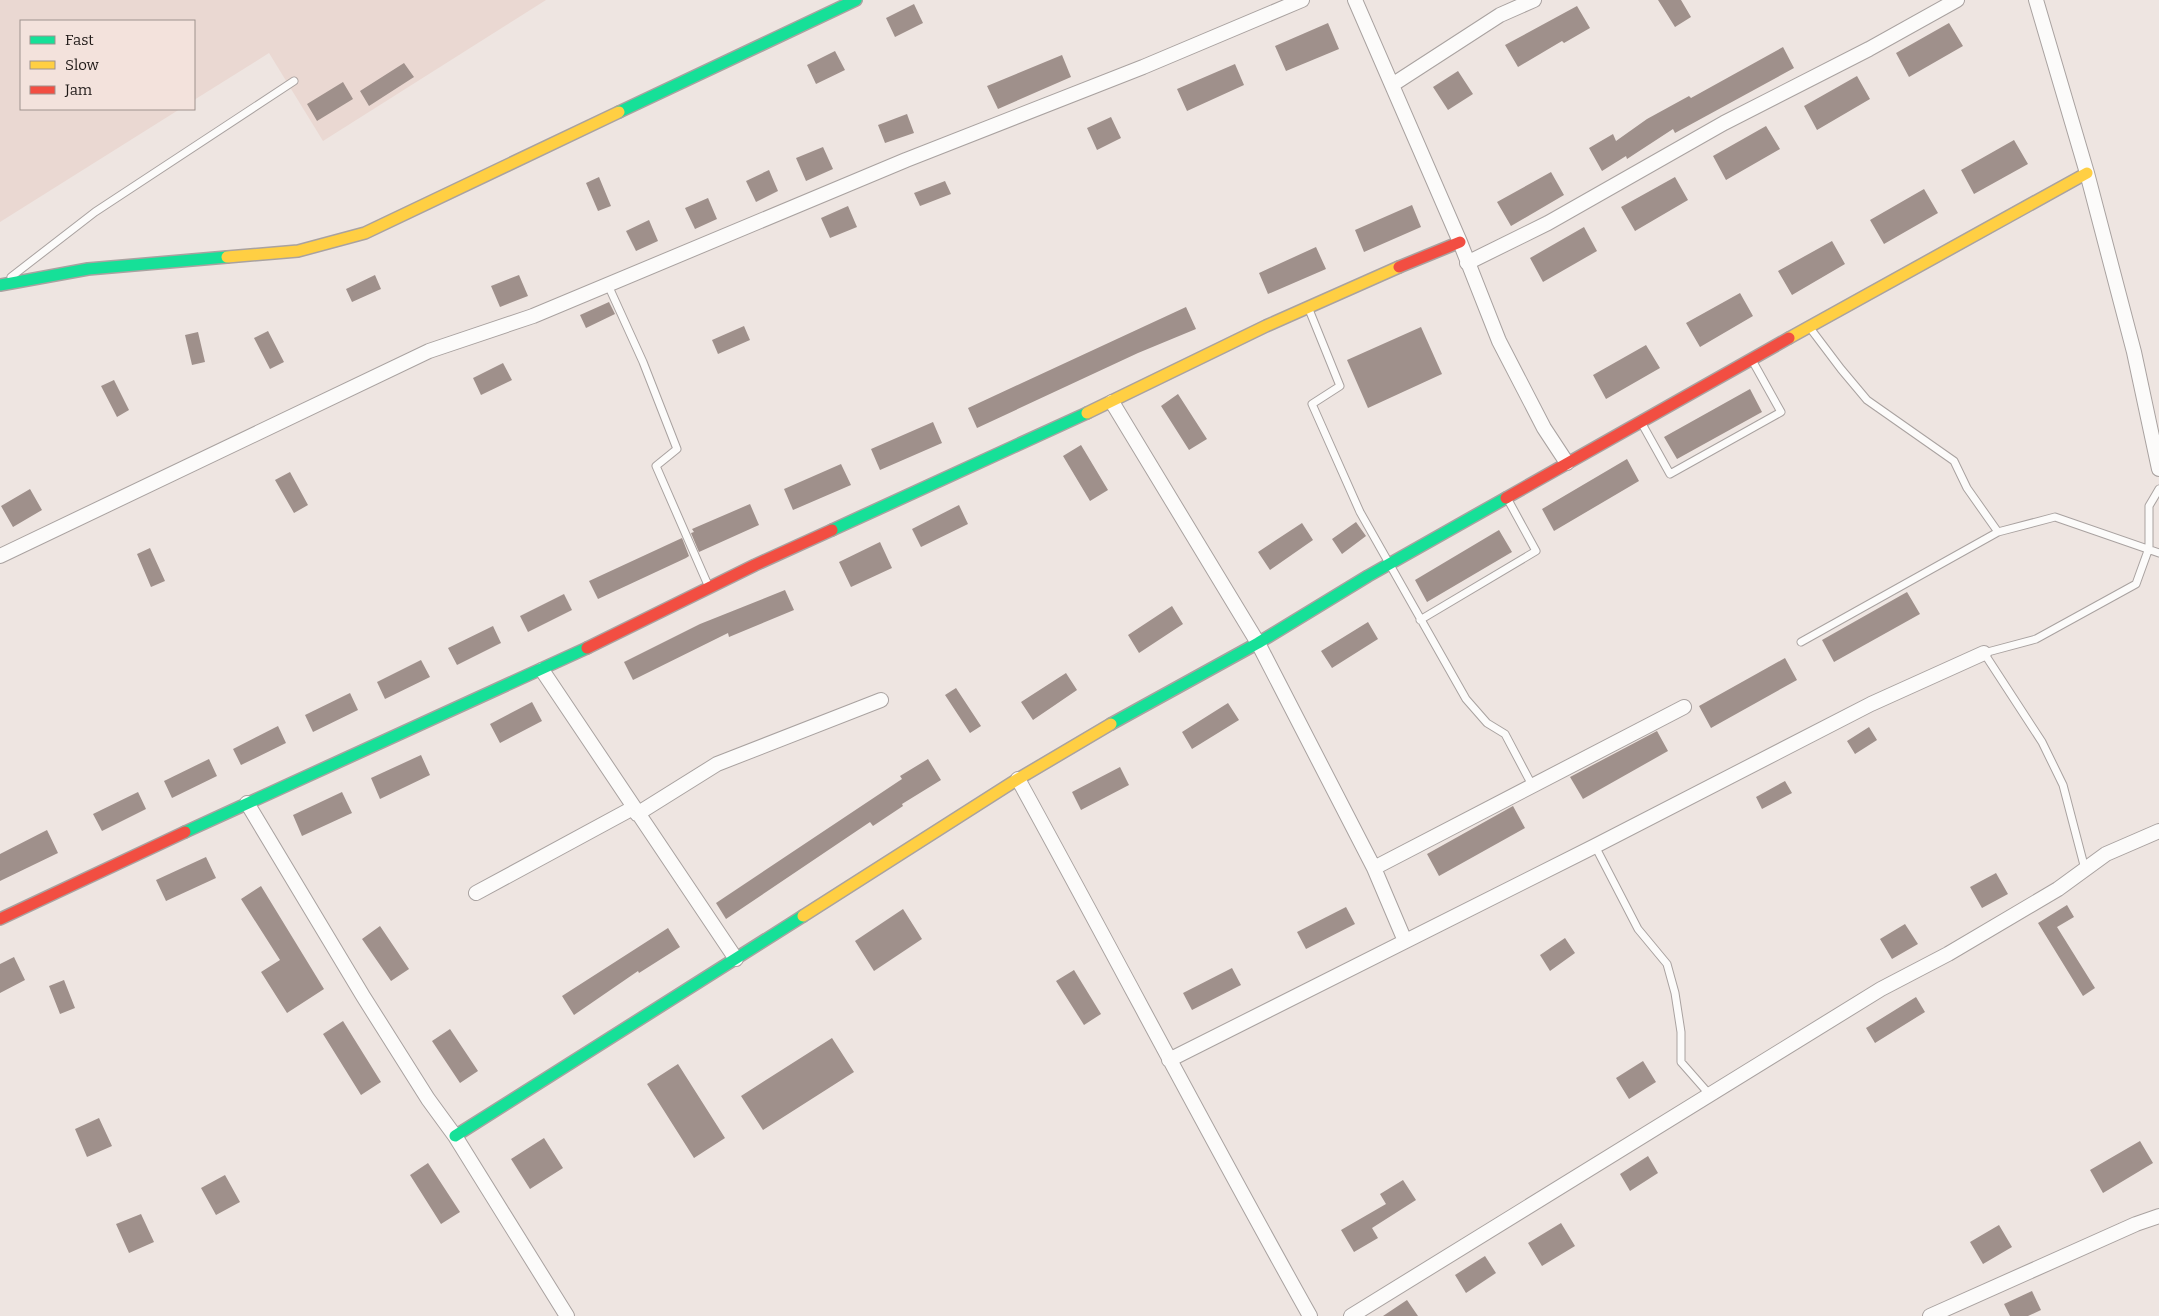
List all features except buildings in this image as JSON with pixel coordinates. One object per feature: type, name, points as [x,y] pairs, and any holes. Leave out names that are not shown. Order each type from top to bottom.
[{"type":"street","points":[[1,285],[88,269],[298,251],[365,233],[856,0]]},
{"type":"street","points":[[0,556],[429,352],[533,316],[906,160],[1143,67],[1302,0]]},
{"type":"street","points":[[1355,0],[1460,242],[1499,342],[1544,428],[1567,463]]},
{"type":"street","points":[[1392,85],[1500,15],[1534,0]]},
{"type":"street","points":[[1467,263],[1548,223],[1724,123],[1869,49],[1957,0]]},
{"type":"street","points":[[2036,0],[2087,173],[2134,352],[2159,469]]},
{"type":"street","points":[[455,1136],[1018,779],[1131,712],[1258,643],[1390,564],[1567,463],[2087,173]]},
{"type":"street","points":[[0,919],[247,803],[542,670],[709,588],[1112,402],[1308,307],[1460,242]]},
{"type":"street","points":[[1112,402],[1258,643],[1374,868],[1404,941]]},
{"type":"street","points":[[1169,1060],[1595,846],[1863,708],[1984,653]]},
{"type":"street","points":[[542,670],[736,959]]},
{"type":"street","points":[[476,893],[635,811],[717,764],[881,700]]},
{"type":"street","points":[[1374,868],[1684,707]]},
{"type":"street","points":[[1018,779],[1098,924],[1169,1060],[1310,1316]]},
{"type":"street","points":[[247,803],[363,996],[428,1099],[455,1136],[567,1316]]},
{"type":"street","points":[[1351,1316],[1881,989],[1956,949],[2058,889],[2106,854],[2159,831]]},
{"type":"street","points":[[1930,1316],[2136,1224],[2159,1216]]},
{"type":"lane","points":[[1,285],[95,212],[294,81]]},
{"type":"lane","points":[[608,285],[643,362],[677,450],[656,466],[709,588]]},
{"type":"lane","points":[[1308,307],[1340,386],[1312,404],[1360,512],[1466,699],[1487,723],[1505,734],[1532,785]]},
{"type":"lane","points":[[1810,327],[1840,369],[1867,400],[1954,461],[1967,488],[1998,532]]},
{"type":"lane","points":[[1640,422],[1670,474],[1696,460],[1781,412],[1752,359]]},
{"type":"lane","points":[[2085,869],[2063,785],[2042,742],[1984,653],[2036,639],[2136,584],[2149,548],[2149,506],[2159,489]]},
{"type":"lane","points":[[1420,620],[1536,551],[1506,498]]},
{"type":"lane","points":[[1801,642],[1998,532],[2055,517],[2159,553]]},
{"type":"lane","points":[[1595,846],[1638,929],[1667,964],[1675,993],[1680,1032],[1681,1062],[1710,1096]]},
{"type":"shaded area","points":[[0,0],[546,0],[323,141],[269,53],[195,99],[195,20],[20,20],[20,110],[178,110],[0,222]]},
{"type":"traffic: fast","points":[[619,112],[856,0]]},
{"type":"traffic: fast","points":[[0,285],[88,269],[227,257]]},
{"type":"traffic: fast","points":[[832,530],[1087,413]]},
{"type":"traffic: fast","points":[[1111,724],[1258,643],[1368,576],[1506,498]]},
{"type":"traffic: fast","points":[[185,832],[587,648]]},
{"type":"traffic: fast","points":[[455,1136],[803,916]]},
{"type":"traffic: slow","points":[[227,257],[298,251],[365,233],[619,112]]},
{"type":"traffic: slow","points":[[1789,338],[2087,173]]},
{"type":"traffic: slow","points":[[1087,413],[1266,326],[1399,267]]},
{"type":"traffic: slow","points":[[803,916],[1018,779],[1111,724]]},
{"type":"traffic: jam","points":[[1399,267],[1460,242]]},
{"type":"traffic: jam","points":[[1506,498],[1789,338]]},
{"type":"traffic: jam","points":[[587,648],[755,565],[832,530]]},
{"type":"traffic: jam","points":[[0,919],[185,832]]}]
